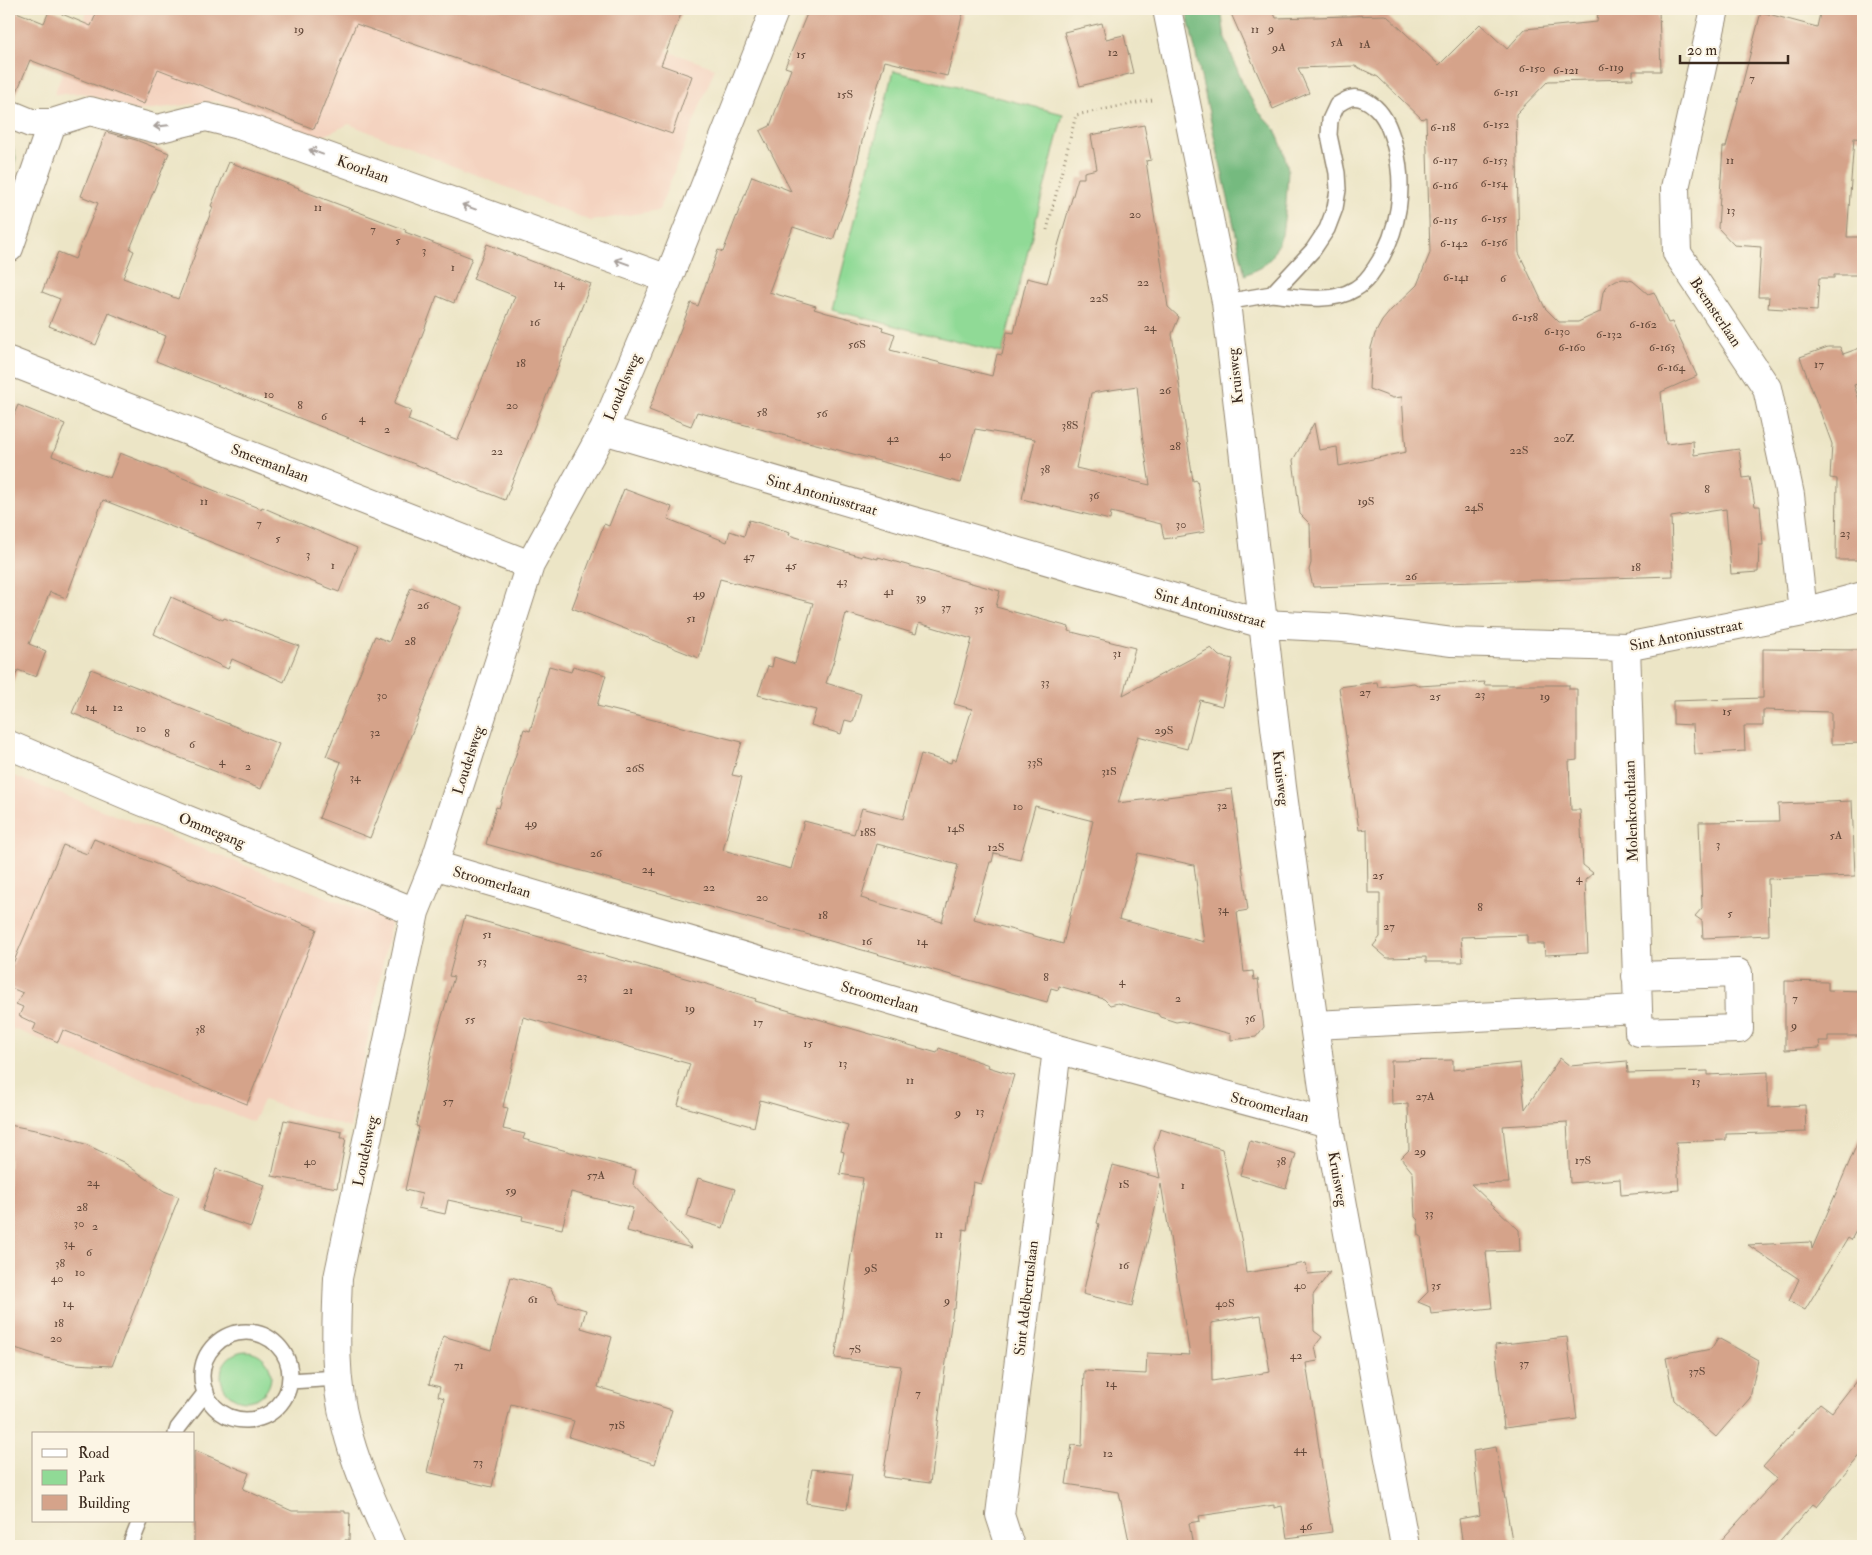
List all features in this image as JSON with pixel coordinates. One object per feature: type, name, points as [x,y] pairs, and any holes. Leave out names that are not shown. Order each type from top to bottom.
[{"type":"street","name":"Loudelsweg","points":[[392,1546],[360,1472],[345,1424],[338,1378],[336,1328],[338,1278],[415,912],[434,865],[530,565],[604,430],[668,279],[774,9]]},
{"type":"street","name":"Kruisweg","points":[[1167,9],[1226,302],[1263,624],[1314,1026],[1328,1122],[1404,1546]]},
{"type":"street","name":"Beemsterlaan","points":[[1715,9],[1675,188],[1677,253],[1767,388],[1790,495],[1803,612]]},
{"type":"street","name":"Koorlaan","points":[[52,123],[90,111],[157,128],[206,117],[242,126],[668,279]]},
{"type":"street","points":[[9,114],[30,123],[52,123],[9,248]]},
{"type":"street","name":"Smeemanlaan","points":[[9,361],[530,565]]},
{"type":"street","name":"Sint Antoniusstraat","points":[[604,430],[1263,624],[1344,628],[1452,642],[1626,647],[1803,612],[1863,596]]},
{"type":"street","name":"Molenkrochtlaan","points":[[1626,647],[1636,976],[1639,1032],[1739,1029],[1738,973],[1636,976]]},
{"type":"street","name":"Ommegang","points":[[9,745],[136,799],[415,912]]},
{"type":"street","name":"Stroomerlaan","points":[[434,865],[1057,1049],[1328,1122]]},
{"type":"street","points":[[1314,1026],[1638,1009]]},
{"type":"street","name":"Sint Adelbertuslaan","points":[[1010,1546],[1000,1515],[1057,1049]]},
{"type":"lane","points":[[1226,302],[1272,294],[1308,298],[1332,297],[1354,290],[1368,279],[1383,257],[1392,235],[1398,210],[1400,185],[1399,162],[1392,135],[1382,114],[1367,100],[1352,98],[1337,105],[1330,120],[1329,135],[1337,173],[1338,190],[1335,208],[1327,228],[1314,250],[1272,294]]},
{"type":"lane","points":[[248,1332],[262,1335],[275,1342],[284,1353],[290,1366],[290,1381],[286,1395],[278,1407],[266,1415],[252,1419],[238,1419],[224,1414],[213,1404],[206,1392],[202,1378],[204,1363],[211,1350],[221,1340],[234,1334],[248,1332]]},
{"type":"lane","points":[[290,1381],[338,1378]]},
{"type":"lane","points":[[177,1432],[206,1392]]},
{"type":"lane","points":[[130,1546],[140,1522]]},
{"type":"path","points":[[1047,230],[1076,115],[1184,94]]},
{"type":"shaded area","points":[[88,9],[547,9],[715,68],[659,210],[591,221],[349,124],[317,139],[216,101],[137,111],[83,93],[54,94]]},
{"type":"shaded area","points":[[9,774],[391,922],[350,1128],[263,1100],[253,1122],[9,1027]]},
{"type":"green space","points":[[1186,9],[1221,9],[1225,38],[1244,87],[1258,111],[1275,129],[1288,169],[1282,235],[1272,257],[1261,267],[1245,275]]},
{"type":"green space","points":[[893,71],[1063,114],[1002,353],[832,310]]},
{"type":"green space","points":[[9,143],[12,144],[16,158],[9,180]]},
{"type":"green space","points":[[246,1351],[264,1358],[271,1376],[264,1394],[246,1401],[228,1394],[221,1376],[228,1358]]},
{"type":"building","points":[[9,9],[44,23],[50,9],[91,26],[98,9],[683,9],[661,65],[692,76],[672,134],[356,24],[314,129],[158,69],[144,104],[30,60],[14,99],[9,99]]},
{"type":"building","points":[[809,9],[964,9],[947,76],[885,61],[863,137],[850,192],[833,240],[793,227],[769,292],[816,306],[814,309],[827,313],[883,327],[882,330],[895,334],[890,350],[992,376],[997,354],[1002,355],[1007,332],[1014,333],[1027,278],[1047,283],[1078,178],[1084,178],[1084,172],[1097,169],[1091,135],[1144,125],[1151,160],[1146,161],[1168,307],[1179,317],[1172,334],[1193,481],[1197,480],[1205,532],[1164,539],[1161,524],[1111,512],[1110,520],[1022,499],[1035,439],[975,429],[961,483],[697,412],[691,426],[649,410],[691,303],[698,306],[718,250],[723,252],[752,176],[791,191],[760,131],[770,126],[791,69],[785,67]],"holes":[[[1137,386],[1150,485],[1076,468],[1091,393]]]},
{"type":"building","points":[[1229,9],[1272,9],[1276,18],[1386,15],[1439,65],[1480,24],[1507,49],[1525,29],[1597,22],[1598,12],[1659,10],[1661,71],[1633,71],[1633,79],[1548,81],[1516,114],[1519,253],[1545,308],[1559,322],[1578,322],[1600,312],[1603,292],[1608,285],[1616,280],[1633,281],[1648,294],[1654,292],[1668,323],[1672,322],[1697,376],[1661,392],[1666,444],[1693,441],[1694,455],[1739,449],[1743,478],[1750,477],[1755,506],[1760,506],[1763,545],[1759,545],[1758,572],[1731,574],[1726,509],[1671,517],[1673,576],[1313,587],[1309,570],[1311,563],[1310,524],[1300,514],[1293,460],[1314,423],[1319,450],[1337,447],[1339,466],[1406,452],[1402,397],[1393,398],[1369,389],[1371,348],[1375,334],[1382,321],[1417,285],[1430,253],[1426,117],[1422,119],[1378,77],[1355,66],[1298,68],[1309,93],[1273,109]]},
{"type":"building","points":[[1821,9],[1863,9],[1863,139],[1854,138],[1847,237],[1863,237],[1863,269],[1859,269],[1859,275],[1834,275],[1834,278],[1819,278],[1817,311],[1768,308],[1769,297],[1758,297],[1761,247],[1734,245],[1718,228],[1723,147],[1726,147],[1761,12],[1817,27]]},
{"type":"building","points":[[1102,23],[1106,39],[1124,35],[1133,73],[1080,86],[1064,32]]},
{"type":"building","points":[[106,132],[136,140],[169,153],[130,249],[134,251],[123,278],[178,299],[213,207],[211,206],[229,162],[406,230],[405,232],[472,258],[454,303],[437,296],[394,404],[411,411],[408,420],[458,440],[515,296],[473,279],[487,244],[591,284],[505,500],[156,361],[166,336],[109,313],[96,345],[49,326],[60,299],[42,292],[58,252],[75,259],[98,203],[81,196]]},
{"type":"building","points":[[1828,347],[1840,347],[1843,354],[1863,347],[1863,382],[1854,385],[1863,411],[1863,560],[1836,560],[1837,479],[1830,478],[1832,444],[1800,357]]},
{"type":"building","points":[[18,405],[65,424],[52,456],[110,478],[120,453],[261,509],[262,507],[357,548],[339,592],[103,500],[66,598],[50,592],[29,644],[46,651],[36,677],[18,670],[9,690],[9,426]]},
{"type":"building","points":[[624,489],[672,507],[668,519],[727,542],[730,531],[744,536],[749,520],[790,532],[789,535],[862,557],[862,555],[878,559],[878,557],[1000,591],[996,607],[1069,627],[1068,631],[1135,648],[1123,695],[1211,648],[1219,656],[1233,659],[1222,706],[1200,700],[1187,749],[1138,736],[1118,803],[1232,789],[1248,910],[1237,912],[1244,972],[1253,971],[1254,980],[1258,979],[1264,1027],[1256,1037],[1231,1040],[1231,1034],[1182,1021],[1176,1022],[1160,1017],[1158,1014],[1118,1003],[1110,1005],[1104,999],[1059,986],[1058,990],[1051,988],[1047,1002],[486,844],[496,807],[499,808],[524,729],[530,731],[549,666],[571,672],[573,666],[606,675],[597,706],[742,742],[732,775],[742,777],[723,850],[791,869],[804,821],[854,834],[862,808],[903,819],[921,754],[951,763],[952,759],[956,760],[972,709],[954,704],[972,639],[919,623],[916,634],[846,613],[826,683],[861,694],[853,722],[845,720],[841,734],[811,725],[816,710],[758,695],[768,666],[772,667],[774,657],[795,664],[813,603],[720,579],[699,658],[572,608],[604,524],[609,526]],"holes":[[[1035,806],[1093,821],[1063,944],[974,919],[994,853],[1020,859]],[[877,844],[958,865],[942,922],[861,898]],[[1138,853],[1194,865],[1204,942],[1119,919]]]},
{"type":"building","points":[[411,587],[462,607],[370,838],[319,818],[341,762],[326,756],[375,636],[389,642]]},
{"type":"building","points":[[171,597],[223,620],[224,618],[299,646],[284,682],[232,659],[228,669],[154,634]]},
{"type":"building","points":[[1763,649],[1863,650],[1863,743],[1831,744],[1831,712],[1763,710],[1763,726],[1744,726],[1745,751],[1695,754],[1693,725],[1673,724],[1673,701],[1763,698]]},
{"type":"building","points":[[91,669],[279,744],[261,789],[72,713]]},
{"type":"building","points":[[1377,682],[1378,687],[1414,683],[1419,686],[1485,682],[1484,685],[1569,685],[1569,689],[1577,689],[1577,760],[1569,761],[1571,810],[1580,810],[1583,865],[1593,873],[1585,880],[1588,953],[1545,955],[1544,944],[1527,944],[1527,935],[1461,937],[1463,962],[1426,962],[1426,957],[1387,958],[1373,946],[1380,937],[1380,893],[1368,893],[1367,829],[1359,830],[1339,687]]},
{"type":"building","points":[[1852,801],[1855,876],[1768,879],[1769,935],[1703,938],[1702,921],[1695,916],[1702,908],[1699,822],[1779,821],[1778,804]]},
{"type":"building","points":[[94,839],[317,929],[247,1104],[63,1030],[58,1042],[33,1031],[36,1024],[19,1016],[23,1007],[16,1004],[23,993],[9,987],[9,973],[63,845],[87,854]]},
{"type":"building","points":[[465,916],[710,985],[756,999],[755,1001],[937,1053],[939,1048],[1014,1075],[981,1184],[973,1182],[967,1230],[963,1229],[955,1309],[953,1309],[930,1483],[883,1477],[901,1366],[835,1358],[863,1178],[840,1174],[844,1152],[841,1151],[848,1125],[760,1100],[754,1127],[678,1105],[690,1064],[523,1017],[503,1107],[508,1108],[503,1129],[525,1134],[523,1139],[636,1170],[633,1184],[692,1248],[627,1231],[633,1208],[571,1192],[562,1229],[522,1220],[523,1216],[448,1200],[445,1214],[418,1208],[422,1194],[405,1190],[419,1127],[416,1126],[433,1046],[454,977],[449,976]]},
{"type":"building","points":[[1785,981],[1828,982],[1828,990],[1863,991],[1863,1036],[1828,1036],[1828,1041],[1819,1041],[1820,1048],[1785,1050]]},
{"type":"building","points":[[1560,1058],[1570,1066],[1627,1061],[1628,1073],[1708,1071],[1708,1075],[1768,1072],[1768,1107],[1805,1105],[1806,1132],[1726,1134],[1726,1140],[1676,1142],[1679,1190],[1621,1195],[1620,1179],[1570,1183],[1567,1122],[1503,1126],[1509,1183],[1471,1184],[1519,1230],[1520,1251],[1486,1252],[1492,1308],[1431,1314],[1430,1307],[1418,1302],[1428,1292],[1421,1236],[1419,1236],[1418,1220],[1415,1217],[1413,1173],[1401,1158],[1409,1150],[1408,1104],[1392,1105],[1391,1061],[1453,1060],[1453,1070],[1520,1063],[1525,1109]]},
{"type":"building","points":[[284,1120],[342,1132],[341,1138],[346,1138],[337,1188],[272,1176]]},
{"type":"building","points":[[9,1125],[46,1132],[85,1144],[123,1162],[164,1191],[179,1197],[112,1366],[74,1364],[46,1358],[9,1346]]},
{"type":"building","points":[[1160,1129],[1222,1149],[1242,1243],[1246,1273],[1306,1263],[1308,1274],[1330,1272],[1313,1295],[1314,1331],[1322,1337],[1315,1346],[1318,1361],[1306,1363],[1332,1532],[1287,1538],[1282,1506],[1274,1508],[1274,1505],[1199,1516],[1200,1521],[1189,1523],[1193,1546],[1130,1546],[1119,1492],[1066,1484],[1072,1445],[1082,1446],[1084,1371],[1146,1374],[1147,1353],[1190,1355],[1161,1184],[1132,1306],[1083,1294],[1099,1224],[1097,1223],[1113,1165],[1160,1178],[1154,1148]],"holes":[[[1261,1315],[1270,1372],[1212,1381],[1211,1323]]]},
{"type":"building","points":[[1863,1130],[1863,1218],[1851,1240],[1848,1238],[1805,1310],[1789,1301],[1799,1279],[1748,1245],[1811,1242],[1812,1249]]},
{"type":"building","points":[[1250,1141],[1296,1154],[1286,1188],[1240,1175]]},
{"type":"building","points":[[216,1169],[265,1185],[251,1227],[202,1211]]},
{"type":"building","points":[[698,1178],[735,1189],[723,1228],[687,1217]]},
{"type":"building","points":[[511,1277],[550,1288],[558,1302],[586,1310],[581,1328],[612,1337],[598,1387],[672,1410],[655,1464],[569,1437],[574,1421],[511,1404],[492,1487],[427,1472],[444,1398],[438,1396],[440,1387],[429,1384],[443,1336],[491,1350]]},
{"type":"building","points":[[1567,1337],[1577,1419],[1504,1428],[1495,1345]]},
{"type":"building","points":[[1718,1338],[1758,1360],[1750,1398],[1716,1437],[1674,1400],[1666,1358],[1711,1349]]},
{"type":"building","points":[[1863,1372],[1863,1452],[1817,1507],[1813,1504],[1776,1546],[1716,1546],[1777,1479],[1763,1467],[1820,1403],[1832,1412]]},
{"type":"building","points":[[1496,1447],[1513,1546],[1463,1546],[1459,1519],[1480,1515],[1473,1451]]},
{"type":"building","points":[[195,1450],[249,1473],[243,1489],[292,1511],[345,1511],[345,1513],[350,1513],[349,1540],[345,1540],[345,1546],[194,1546]]},
{"type":"building","points":[[812,1469],[852,1474],[847,1509],[806,1503]]}]
